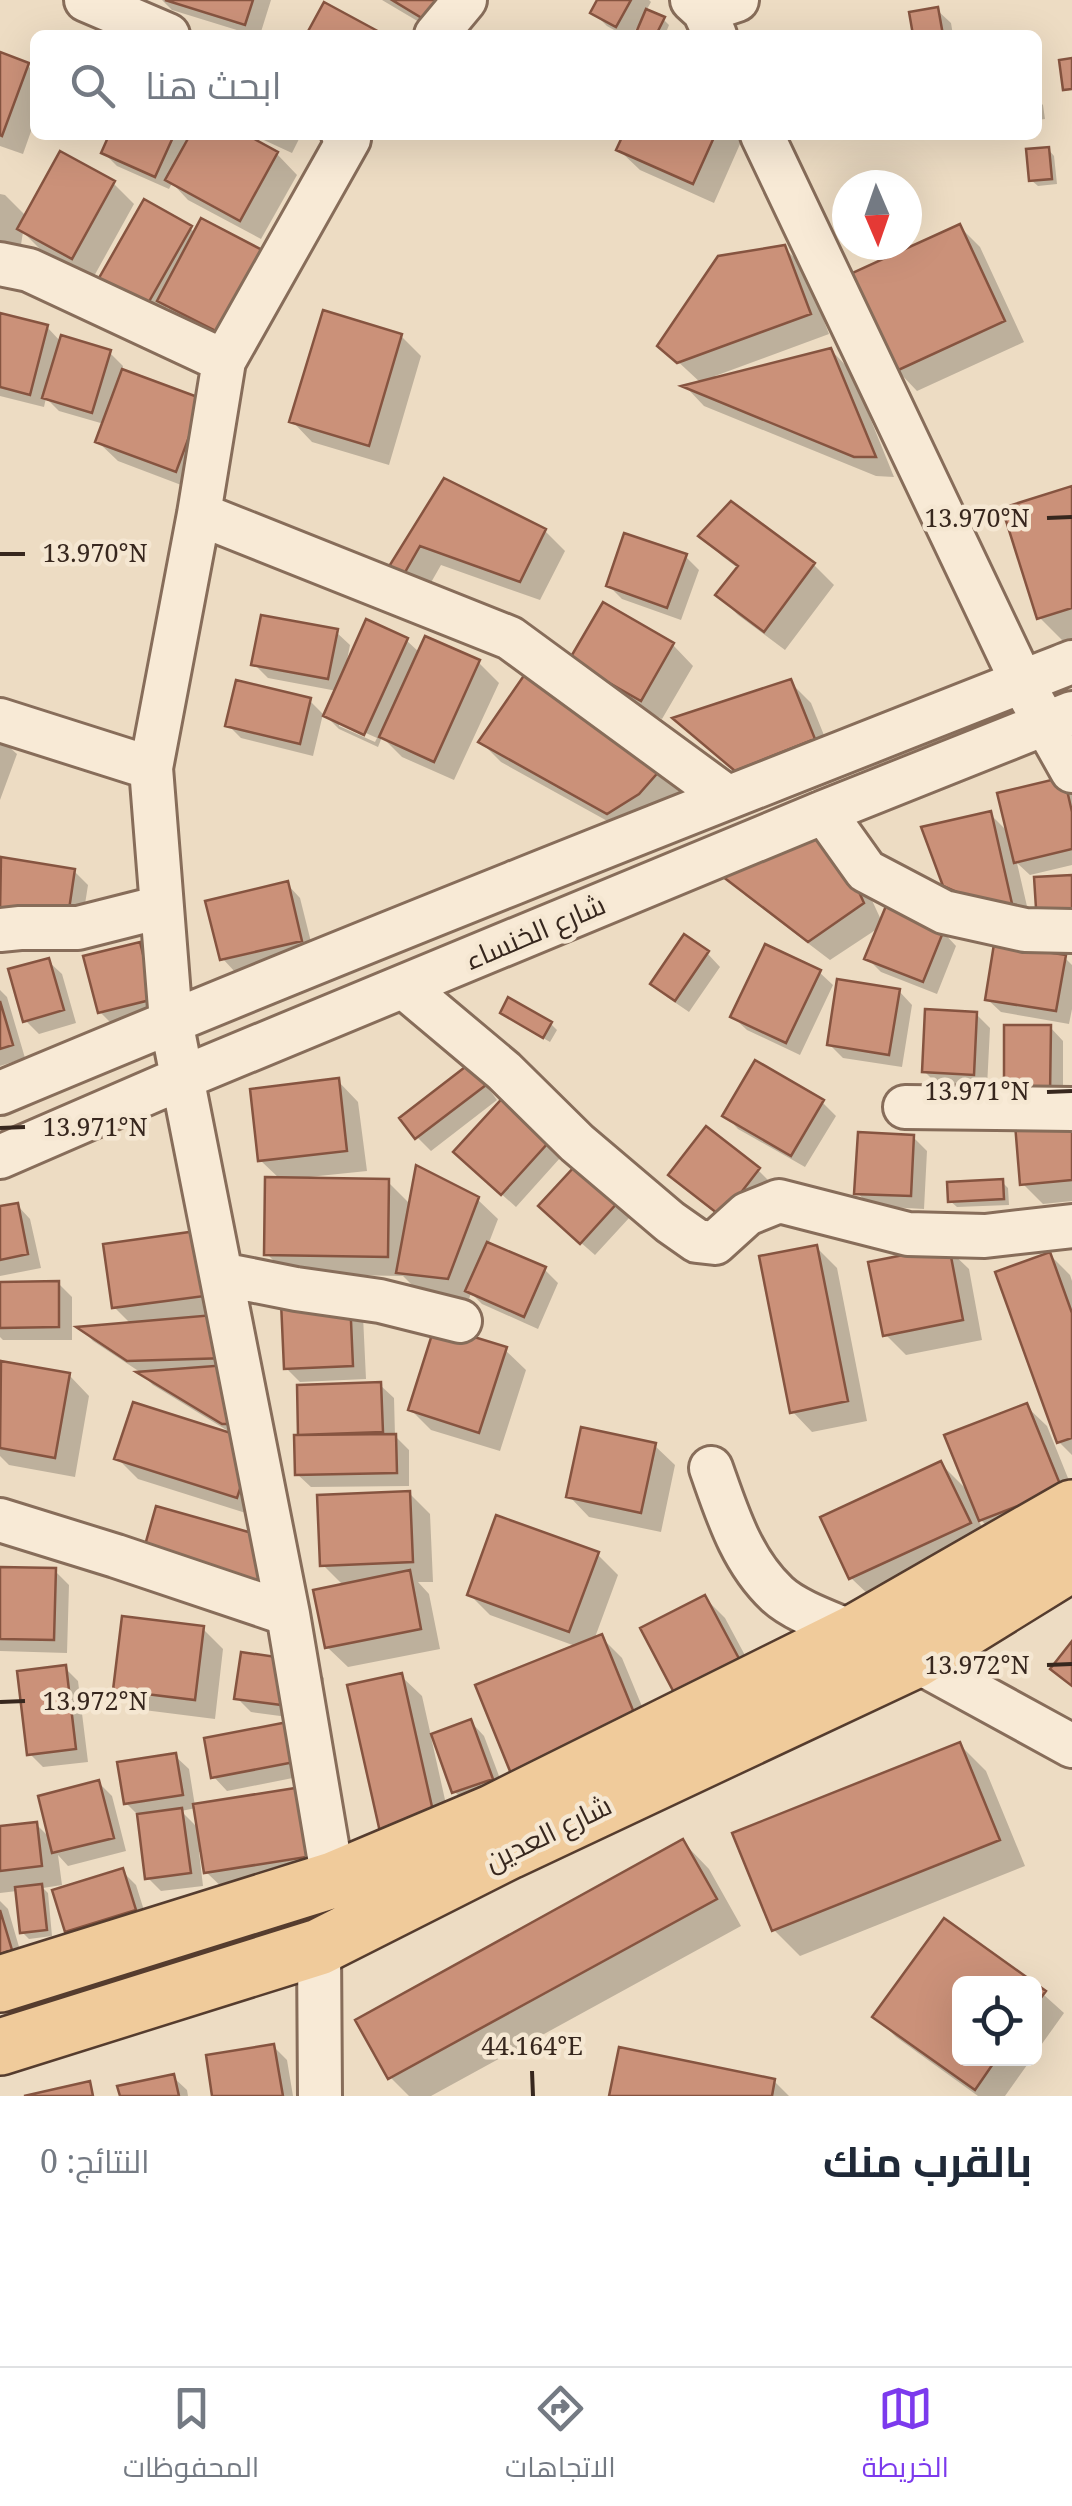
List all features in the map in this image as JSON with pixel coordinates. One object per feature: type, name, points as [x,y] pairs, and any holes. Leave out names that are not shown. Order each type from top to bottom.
[{"type":"main road","name":"شارع العدين","points":[[0,1984],[332,1880],[492,1813],[854,1633],[1072,1508]]},
{"type":"main road","name":"شارع العدين","points":[[0,2047],[318,1946],[509,1851],[915,1660],[1072,1563]]},
{"type":"street","points":[[86,0],[156,30]]},
{"type":"street","points":[[440,30],[466,0]]},
{"type":"street","points":[[332,1880],[288,1614],[171,1021],[151,768],[224,361],[346,140]]},
{"type":"street","points":[[764,140],[1022,682],[1059,719],[1072,771]]},
{"type":"street","points":[[0,264],[29,270],[224,361]]},
{"type":"street","points":[[199,514],[510,638],[727,797]]},
{"type":"street","name":"شارع الخنساء","points":[[0,1093],[727,797],[1072,662]]},
{"type":"street","name":"شارع الخنساء","points":[[0,1157],[824,812],[1059,719]]},
{"type":"street","points":[[0,720],[151,768]]},
{"type":"street","points":[[824,812],[866,871],[944,912],[1026,930],[1072,931]]},
{"type":"street","points":[[0,930],[78,928],[161,907]]},
{"type":"street","points":[[404,987],[504,1071],[577,1143],[697,1241],[715,1242],[747,1214],[780,1201],[908,1234],[984,1236],[1072,1226]]},
{"type":"street","points":[[905,1107],[1072,1110]]},
{"type":"street","points":[[220,1274],[380,1301],[460,1321]]},
{"type":"street","points":[[711,1468],[740,1547],[778,1595],[854,1633]]},
{"type":"street","points":[[0,1520],[288,1614]]},
{"type":"street","points":[[915,1660],[1072,1746]]},
{"type":"street","points":[[318,1946],[320,2096]]},
{"type":"building","points":[[165,0],[253,0],[245,25]]},
{"type":"building","points":[[392,0],[451,0],[435,26]]},
{"type":"building","points":[[597,0],[631,0],[616,27],[590,13]]},
{"type":"building","points":[[324,2],[376,30],[309,30]]},
{"type":"building","points":[[938,7],[942,30],[912,30],[909,12]]},
{"type":"building","points":[[646,9],[665,17],[658,30],[637,30]]},
{"type":"building","points":[[0,52],[29,63],[2,136],[0,135]]},
{"type":"building","points":[[1072,58],[1072,89],[1063,90],[1059,60]]},
{"type":"building","points":[[107,140],[172,140],[155,177],[101,153]]},
{"type":"building","points":[[187,140],[256,140],[278,152],[240,221],[165,180]]},
{"type":"building","points":[[621,140],[713,140],[693,184],[616,150]]},
{"type":"building","points":[[1049,147],[1052,179],[1029,181],[1026,149]]},
{"type":"building","points":[[60,151],[115,181],[72,259],[17,229]]},
{"type":"building","points":[[144,199],[192,226],[147,305],[99,278]]},
{"type":"building","points":[[201,218],[266,252],[222,334],[157,301]]},
{"type":"building","points":[[960,224],[1005,321],[894,372],[850,274],[881,260],[922,260],[922,241]]},
{"type":"building","points":[[785,245],[811,314],[677,363],[657,346],[718,256]]},
{"type":"building","points":[[323,310],[402,334],[369,446],[289,422]]},
{"type":"building","points":[[0,313],[48,325],[30,395],[0,387]]},
{"type":"building","points":[[61,335],[111,350],[92,413],[42,398]]},
{"type":"building","points":[[831,348],[876,457],[854,457],[681,386]]},
{"type":"building","points":[[122,369],[203,399],[176,472],[95,442]]},
{"type":"building","points":[[444,478],[546,529],[520,582],[420,546],[404,574],[388,568]]},
{"type":"building","points":[[1072,486],[1072,608],[1037,619],[1002,508]]},
{"type":"building","points":[[731,501],[815,563],[764,632],[715,595],[738,566],[698,536]]},
{"type":"building","points":[[624,533],[687,554],[667,608],[606,586]]},
{"type":"building","points":[[603,602],[674,643],[641,701],[569,660]]},
{"type":"building","points":[[261,615],[338,629],[328,679],[251,665]]},
{"type":"building","points":[[366,619],[408,638],[364,735],[323,716]]},
{"type":"building","points":[[425,636],[480,660],[434,762],[379,737]]},
{"type":"building","points":[[525,674],[662,768],[639,794],[607,814],[478,742]]},
{"type":"building","points":[[791,679],[815,739],[735,771],[672,718]]},
{"type":"building","points":[[236,680],[311,698],[300,744],[225,726]]},
{"type":"building","points":[[1064,777],[1072,812],[1072,849],[1014,863],[997,793]]},
{"type":"building","points":[[991,811],[1013,908],[995,909],[943,886],[921,827]]},
{"type":"building","points":[[832,832],[864,903],[808,942],[722,876]]},
{"type":"building","points":[[1,857],[75,869],[67,923],[0,912]]},
{"type":"building","points":[[1072,875],[1072,921],[1037,924],[1034,877]]},
{"type":"building","points":[[288,881],[302,941],[220,960],[205,901]]},
{"type":"building","points":[[886,906],[944,930],[923,982],[864,959]]},
{"type":"building","points":[[684,934],[709,951],[675,1001],[650,984]]},
{"type":"building","points":[[140,942],[154,999],[98,1013],[83,956]]},
{"type":"building","points":[[765,944],[821,970],[786,1043],[730,1017]]},
{"type":"building","points":[[994,944],[1066,955],[1056,1011],[985,1000]]},
{"type":"building","points":[[49,958],[64,1010],[23,1022],[8,969]]},
{"type":"building","points":[[837,979],[900,989],[889,1055],[827,1045]]},
{"type":"building","points":[[508,997],[552,1022],[543,1038],[500,1013]]},
{"type":"building","points":[[0,1001],[13,1045],[0,1049]]},
{"type":"building","points":[[925,1009],[977,1012],[974,1075],[922,1072]]},
{"type":"building","points":[[1004,1025],[1051,1025],[1050,1095],[1004,1095]]},
{"type":"building","points":[[755,1060],[824,1100],[791,1156],[722,1116]]},
{"type":"building","points":[[469,1064],[486,1085],[415,1139],[399,1118]]},
{"type":"building","points":[[339,1078],[347,1151],[258,1161],[250,1089]]},
{"type":"building","points":[[509,1091],[557,1133],[501,1195],[453,1152]]},
{"type":"building","points":[[1072,1123],[1072,1180],[1020,1185],[1015,1124]]},
{"type":"building","points":[[706,1126],[760,1168],[722,1217],[668,1175]]},
{"type":"building","points":[[858,1132],[914,1135],[911,1196],[854,1194]]},
{"type":"building","points":[[588,1152],[629,1190],[580,1244],[538,1206]]},
{"type":"building","points":[[416,1165],[479,1197],[448,1279],[396,1273]]},
{"type":"building","points":[[265,1177],[389,1179],[388,1257],[264,1255]]},
{"type":"building","points":[[1003,1179],[1004,1199],[948,1202],[947,1182]]},
{"type":"building","points":[[18,1203],[28,1254],[0,1260],[0,1206]]},
{"type":"building","points":[[211,1229],[220,1294],[112,1308],[103,1244]]},
{"type":"building","points":[[487,1242],[546,1267],[524,1317],[465,1291]]},
{"type":"building","points":[[817,1245],[848,1401],[790,1413],[759,1256]]},
{"type":"building","points":[[949,1246],[963,1320],[883,1336],[868,1262]]},
{"type":"building","points":[[1050,1252],[1072,1313],[1072,1438],[1057,1443],[995,1272]]},
{"type":"building","points":[[59,1281],[59,1327],[0,1328],[0,1282]]},
{"type":"building","points":[[350,1299],[353,1366],[284,1369],[281,1302]]},
{"type":"building","points":[[225,1314],[228,1358],[127,1361],[76,1327]]},
{"type":"building","points":[[435,1325],[507,1347],[479,1433],[408,1410]]},
{"type":"building","points":[[1,1361],[70,1373],[55,1458],[0,1448]]},
{"type":"building","points":[[227,1365],[230,1424],[222,1424],[136,1372]]},
{"type":"building","points":[[381,1382],[383,1432],[298,1435],[297,1385]]},
{"type":"building","points":[[133,1402],[256,1441],[237,1498],[114,1459]]},
{"type":"building","points":[[1027,1403],[1062,1489],[979,1521],[944,1435]]},
{"type":"building","points":[[581,1427],[656,1443],[641,1513],[566,1497]]},
{"type":"building","points":[[396,1434],[397,1473],[295,1475],[294,1435]]},
{"type":"building","points":[[941,1461],[971,1523],[849,1579],[820,1517]]},
{"type":"building","points":[[410,1491],[413,1562],[320,1566],[317,1495]]},
{"type":"building","points":[[156,1506],[277,1540],[261,1596],[140,1563]]},
{"type":"building","points":[[496,1515],[599,1552],[569,1632],[467,1595]]},
{"type":"building","points":[[0,1567],[56,1568],[54,1640],[0,1639]]},
{"type":"building","points":[[410,1570],[421,1629],[325,1648],[313,1590]]},
{"type":"building","points":[[705,1595],[744,1668],[679,1702],[640,1628]]},
{"type":"building","points":[[122,1616],[204,1626],[195,1700],[113,1690]]},
{"type":"building","points":[[602,1634],[639,1725],[512,1776],[475,1685]]},
{"type":"building","points":[[1072,1641],[1072,1686],[1050,1669]]},
{"type":"building","points":[[241,1652],[311,1662],[305,1708],[234,1699]]},
{"type":"building","points":[[66,1665],[76,1749],[27,1755],[17,1671]]},
{"type":"building","points":[[402,1673],[437,1829],[382,1841],[347,1685]]},
{"type":"building","points":[[471,1719],[493,1779],[452,1793],[431,1734]]},
{"type":"building","points":[[298,1720],[305,1760],[211,1778],[204,1738]]},
{"type":"building","points":[[960,1742],[1000,1840],[772,1931],[732,1833]]},
{"type":"building","points":[[176,1753],[183,1795],[124,1804],[117,1762]]},
{"type":"building","points":[[99,1780],[114,1838],[52,1853],[38,1796]]},
{"type":"building","points":[[308,1786],[319,1855],[204,1873],[193,1804]]},
{"type":"building","points":[[182,1808],[191,1873],[145,1879],[137,1814]]},
{"type":"building","points":[[37,1822],[42,1866],[0,1871],[0,1826]]},
{"type":"building","points":[[683,1839],[717,1899],[388,2079],[355,2020]]},
{"type":"building","points":[[123,1868],[136,1910],[65,1932],[52,1890]]},
{"type":"building","points":[[42,1884],[47,1930],[20,1933],[15,1887]]},
{"type":"building","points":[[0,1910],[12,1950],[0,1954]]},
{"type":"building","points":[[944,1918],[1025,1976],[952,1976],[952,2066],[992,2066],[975,2090],[872,2017]]},
{"type":"building","points":[[274,2044],[283,2096],[212,2096],[206,2055]]},
{"type":"building","points":[[619,2047],[775,2079],[772,2096],[609,2096]]},
{"type":"building","points":[[174,2074],[179,2096],[120,2096],[117,2086]]},
{"type":"building","points":[[90,2081],[93,2096],[24,2096]]}]
